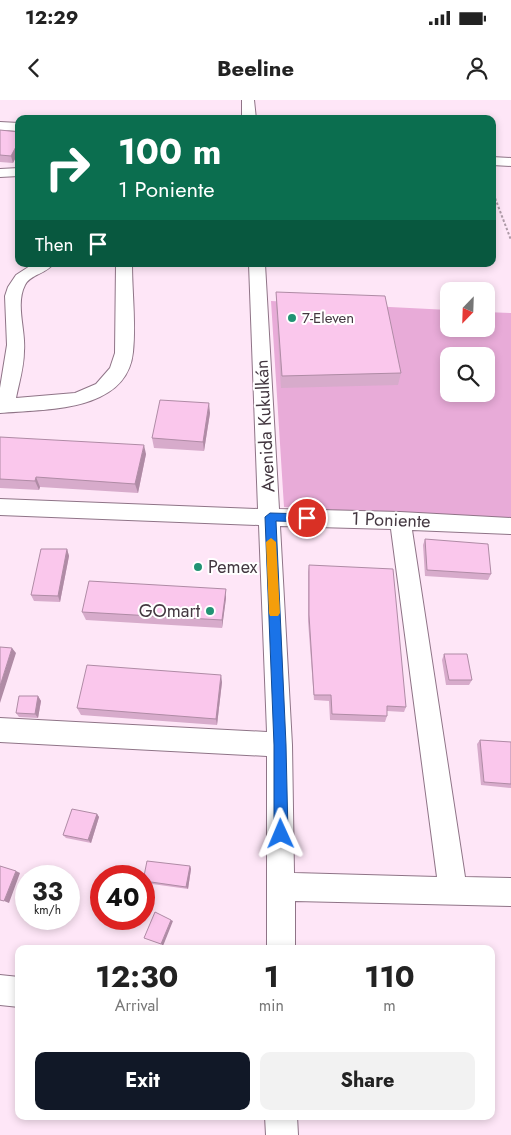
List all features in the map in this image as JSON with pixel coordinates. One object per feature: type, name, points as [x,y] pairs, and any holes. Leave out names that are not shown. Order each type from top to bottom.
[{"type":"street","points":[[248,100],[249,115]]},
{"type":"street","points":[[0,126],[15,127]]},
{"type":"street","points":[[496,161],[511,162]]},
{"type":"street","points":[[0,173],[15,172]]},
{"type":"street","points":[[36,267],[30,269],[12,285],[9,304],[16,344],[3,406],[78,399],[102,388],[118,371],[124,353],[124,267]]},
{"type":"street","name":"Avenida Kukulkán","points":[[257,267],[280,745],[281,945]]},
{"type":"street","name":"1 Poniente","points":[[0,507],[70,511],[400,520],[511,526]]},
{"type":"street","points":[[400,520],[453,891]]},
{"type":"street","points":[[0,730],[280,745]]},
{"type":"street","points":[[282,887],[511,892]]},
{"type":"street","points":[[0,990],[15,992]]},
{"type":"street","points":[[280,1120],[282,1135]]},
{"type":"path","points":[[496,201],[511,240]]},
{"type":"shaded area","points":[[271,301],[440,310],[440,338],[495,338],[495,312],[511,313],[511,520],[284,507]]},
{"type":"building","points":[[0,130],[15,132],[15,148],[11,156],[0,155]]},
{"type":"building","points":[[276,292],[385,296],[401,373],[282,376]]},
{"type":"building","points":[[160,400],[209,403],[203,442],[152,438]]},
{"type":"building","points":[[0,437],[144,445],[135,484],[36,477],[35,481],[0,479]]},
{"type":"building","points":[[425,539],[488,544],[491,574],[427,570]]},
{"type":"building","points":[[41,549],[67,549],[58,596],[31,595]]},
{"type":"building","points":[[309,565],[393,569],[406,707],[387,706],[387,716],[332,714],[331,695],[314,695],[309,615]]},
{"type":"building","points":[[89,581],[226,589],[222,620],[82,612]]},
{"type":"building","points":[[0,647],[12,648],[0,686]]},
{"type":"building","points":[[444,654],[467,654],[472,680],[449,680]]},
{"type":"building","points":[[87,665],[221,675],[216,719],[77,708]]},
{"type":"building","points":[[19,696],[38,696],[35,714],[16,713]]},
{"type":"building","points":[[480,740],[511,742],[511,784],[484,782]]},
{"type":"building","points":[[72,809],[97,814],[88,840],[63,835]]},
{"type":"building","points":[[147,861],[190,866],[186,887],[155,883],[155,865],[146,865]]},
{"type":"building","points":[[0,866],[15,871],[15,874],[4,901],[0,900]]},
{"type":"building","points":[[155,912],[171,920],[161,944],[144,938],[147,930],[155,930]]},
{"type":"slow traffic","points":[[271,542],[274,613]]},
{"type":"place","name":"7-Eleven","points":[[292,318]]},
{"type":"place","name":"Pemex","points":[[198,567]]},
{"type":"place","name":"GOmart","points":[[210,611]]},
{"type":"route","points":[[281,834],[280,745],[270,517],[307,518]]}]
